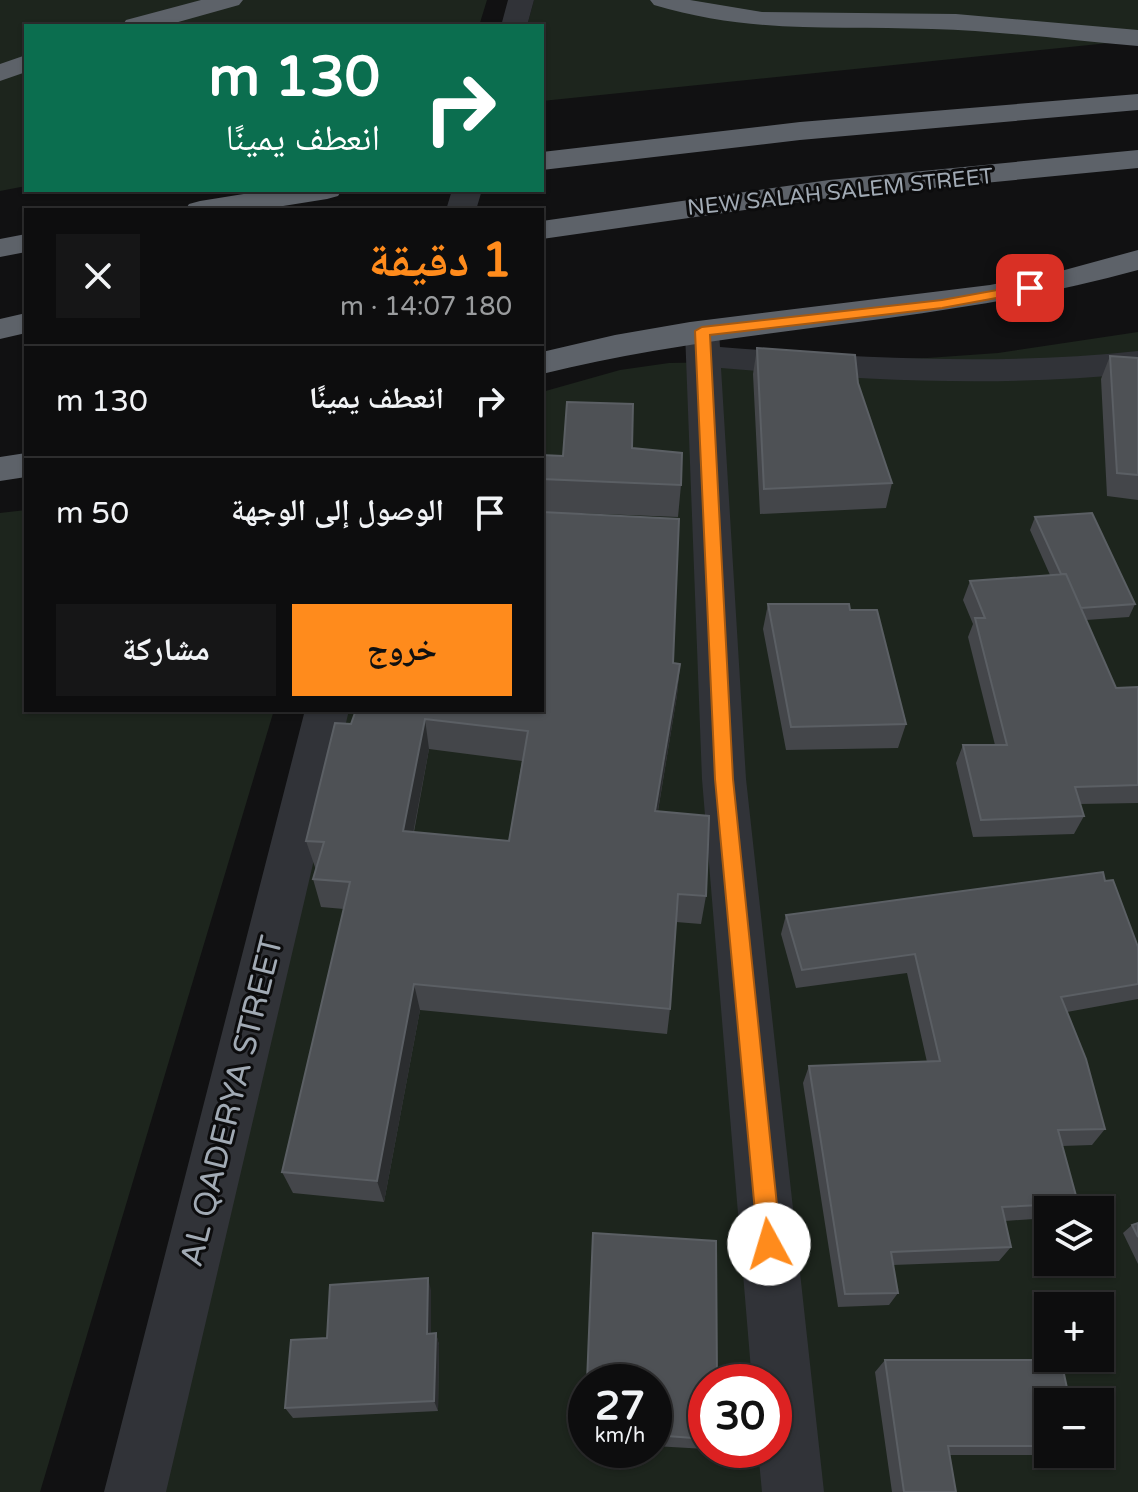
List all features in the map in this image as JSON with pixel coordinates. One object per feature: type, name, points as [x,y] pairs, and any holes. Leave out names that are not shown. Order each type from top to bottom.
[{"type":"highway","points":[[142,24],[230,0]]},
{"type":"highway","points":[[663,0],[701,11],[761,20],[950,21],[1138,38]]},
{"type":"highway","points":[[0,73],[24,64]]},
{"type":"highway","points":[[544,161],[800,131],[1138,102]]},
{"type":"highway","name":"NEW SALAH SALEM STREET","points":[[544,230],[829,189],[1138,159]]},
{"type":"highway","points":[[213,208],[314,192]]},
{"type":"highway","points":[[0,248],[24,243]]},
{"type":"highway","points":[[544,363],[599,349],[703,344],[942,304],[1059,282],[1138,260]]},
{"type":"highway","points":[[0,329],[24,323]]},
{"type":"highway","points":[[0,469],[24,465]]},
{"type":"street","points":[[515,24],[521,0]]},
{"type":"street","points":[[793,1492],[724,779],[697,536],[703,344],[935,373],[1075,370],[1138,362]]},
{"type":"street","name":"AL QADERYA STREET","points":[[135,1492],[327,712]]},
{"type":"shaded area","points":[[0,0],[487,0],[480,24],[24,24],[24,186],[0,191]]},
{"type":"shaded area","points":[[534,0],[1138,0],[1138,40],[544,101],[544,24],[528,24]]},
{"type":"shaded area","points":[[1138,332],[1138,1492],[149,1492],[337,712],[544,712],[544,391],[620,370],[669,363],[927,358],[998,353]]},
{"type":"shaded area","points":[[24,510],[24,712],[273,712],[40,1492],[0,1492],[0,513]]},
{"type":"building","points":[[757,348],[855,355],[858,383],[892,483],[764,489]]},
{"type":"building","points":[[1110,356],[1138,358],[1138,475],[1117,473]]},
{"type":"building","points":[[567,402],[633,404],[632,448],[682,453],[681,485],[544,479],[544,455],[563,456]]},
{"type":"building","points":[[544,512],[679,519],[673,663],[680,664],[655,811],[709,816],[709,819],[706,896],[678,894],[670,1009],[414,984],[377,1181],[282,1172],[350,882],[313,879],[324,842],[306,841],[335,723],[351,724],[355,712],[544,712]],"holes":[[[425,719],[528,731],[509,841],[403,831]]]},
{"type":"building","points":[[1092,513],[1135,604],[1081,608],[1066,574],[1061,574],[1035,517]]},
{"type":"building","points":[[1066,574],[1116,688],[1138,687],[1138,785],[1075,787],[1084,816],[981,820],[963,745],[1007,745],[975,618],[985,618],[970,581]]},
{"type":"building","points":[[768,604],[849,604],[850,610],[877,610],[906,724],[791,727]]},
{"type":"building","points":[[1103,872],[1105,881],[1113,880],[1138,947],[1138,984],[1061,997],[1086,1059],[1105,1129],[1058,1130],[1076,1196],[1034,1196],[1034,1205],[1002,1207],[1011,1247],[891,1252],[898,1293],[845,1294],[809,1066],[940,1061],[915,954],[802,970],[786,915]]},
{"type":"building","points":[[1138,1223],[1138,1237],[1132,1225]]},
{"type":"building","points":[[593,1233],[716,1241],[717,1364],[688,1364],[688,1438],[672,1436],[672,1364],[588,1364]]},
{"type":"building","points":[[428,1278],[427,1334],[436,1333],[434,1401],[285,1408],[291,1340],[327,1338],[330,1285]]},
{"type":"building","points":[[885,1360],[1034,1360],[1034,1372],[1064,1372],[1067,1388],[1034,1388],[1034,1446],[948,1446],[956,1492],[904,1492]]},
{"type":"route","points":[[769,1244],[724,779],[702,331],[942,304],[1030,288]]}]
